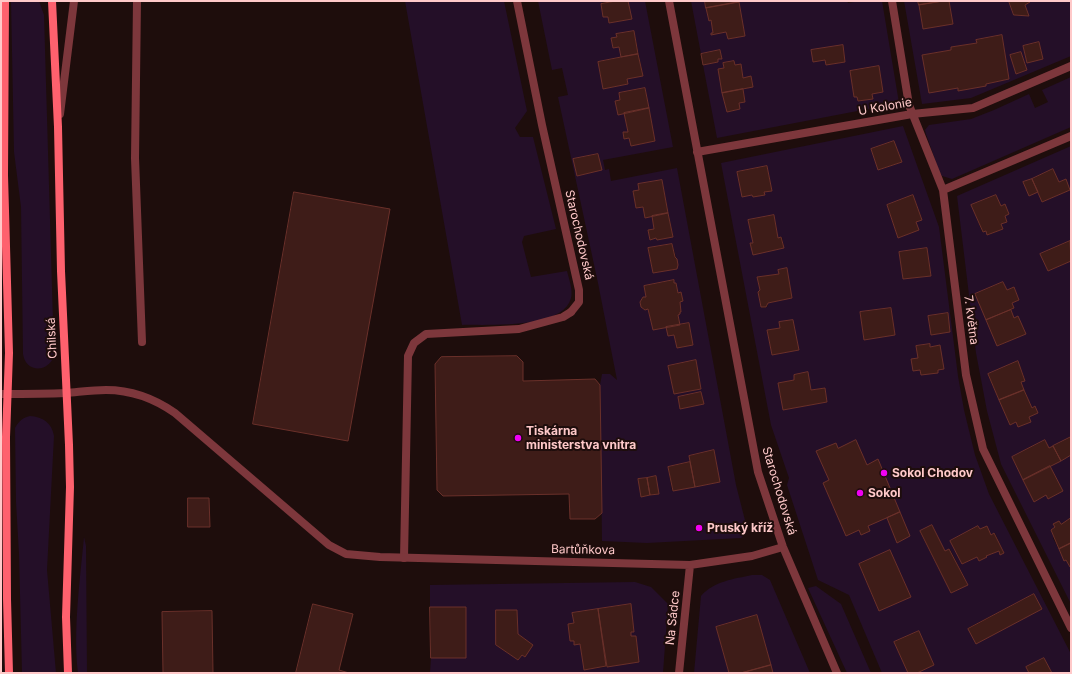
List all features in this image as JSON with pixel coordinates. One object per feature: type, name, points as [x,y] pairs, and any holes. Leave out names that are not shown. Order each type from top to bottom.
[{"type":"main road","points":[[5,1],[3,111],[9,353],[4,394],[9,673]]},
{"type":"main road","name":"Chilská","points":[[52,1],[58,127],[61,271],[70,487],[66,617],[68,673]]},
{"type":"street","points":[[58,127],[74,1]]},
{"type":"street","points":[[137,1],[135,158],[142,342]]},
{"type":"street","name":"Starochodovská","points":[[404,558],[408,356],[414,343],[426,334],[519,330],[563,317],[571,312],[579,302],[580,290],[542,125],[517,1]]},
{"type":"street","name":"Starochodovská","points":[[669,1],[758,472],[783,547],[837,673]]},
{"type":"street","name":"7. května","points":[[892,1],[909,105],[943,190],[966,375],[983,449],[1071,628]]},
{"type":"street","name":"U Kolonie","points":[[697,152],[912,114],[973,108],[1071,66]]},
{"type":"street","points":[[1,102],[3,111]]},
{"type":"street","points":[[943,190],[1071,136]]},
{"type":"street","name":"Bartůňkova","points":[[4,394],[66,393],[116,390],[147,397],[162,404],[175,413],[329,545],[346,554],[404,558],[690,565],[752,556],[783,547]]},
{"type":"street","name":"Na Sádce","points":[[679,673],[690,565]]},
{"type":"shaded area","points":[[11,1],[39,1],[44,15],[54,356],[47,366],[42,368],[28,365],[23,354],[21,207],[14,152]]},
{"type":"shaded area","points":[[405,1],[504,1],[527,111],[515,128],[520,137],[533,137],[556,229],[524,236],[522,242],[531,277],[567,271],[571,288],[571,298],[565,308],[554,316],[523,323],[462,325]]},
{"type":"shaded area","points":[[538,1],[602,1],[603,17],[608,17],[609,23],[631,19],[628,1],[645,1],[673,147],[603,160],[605,170],[609,169],[611,181],[677,168],[736,485],[748,532],[741,538],[647,543],[602,541],[600,385],[602,374],[610,374],[617,380],[558,97],[568,95],[562,68],[552,70]],"holes":[[[634,31],[643,76],[627,79],[628,84],[603,89],[598,62],[621,57],[619,47],[613,48],[611,39],[617,37],[616,34]],[[645,88],[655,141],[631,146],[629,138],[624,139],[623,133],[628,132],[624,113],[618,114],[615,101],[620,100],[619,93]],[[598,154],[601,170],[577,176],[574,159]],[[662,180],[673,237],[657,240],[656,238],[650,239],[648,230],[654,229],[652,216],[645,218],[643,207],[636,208],[633,192]],[[672,244],[677,260],[677,269],[653,273],[648,248]],[[674,280],[678,293],[681,292],[683,301],[680,302],[681,312],[678,315],[680,325],[689,323],[693,345],[677,348],[674,335],[666,327],[653,330],[648,309],[645,310],[641,307],[640,302],[643,297],[646,297],[644,286]],[[696,360],[701,389],[674,394],[668,366]],[[701,392],[704,404],[680,409],[678,397]],[[714,450],[720,482],[672,491],[668,467],[690,462],[689,456]],[[656,476],[658,494],[641,497],[638,479]]]},
{"type":"shaded area","points":[[691,1],[705,1],[713,33],[726,32],[728,39],[745,36],[738,1],[847,1],[848,3],[860,1],[882,1],[899,103],[717,138],[703,65],[718,62],[718,59],[722,58],[720,50],[701,54]],"holes":[[[843,45],[845,62],[826,65],[825,60],[813,62]],[[734,61],[735,65],[741,64],[743,78],[751,76],[753,87],[743,89],[745,102],[739,103],[740,109],[727,112],[718,69],[724,68],[723,63]],[[879,66],[883,92],[872,94],[873,99],[858,101],[857,97],[854,97],[850,71]]]},
{"type":"shaded area","points":[[904,1],[918,1],[923,29],[953,24],[949,1],[1009,1],[1014,15],[1028,16],[1025,5],[1030,1],[1071,1],[1071,56],[971,98],[922,104]],"holes":[[[1002,35],[1009,79],[958,90],[958,88],[922,55],[951,50],[951,47],[977,43],[976,40]],[[1039,42],[1043,59],[1027,63],[1023,46]],[[1021,52],[1027,70],[1016,74],[1010,55]]]},
{"type":"shaded area","points":[[1071,77],[1071,127],[952,179],[942,176],[926,134],[925,130],[929,125],[971,119],[1029,94],[1035,108],[1048,102],[1042,90]]},
{"type":"shaded area","points":[[903,126],[939,227],[958,376],[964,410],[975,455],[989,494],[1071,654],[1071,673],[1052,673],[1044,658],[1026,667],[1029,673],[917,673],[934,665],[918,631],[894,642],[908,673],[882,673],[849,595],[818,580],[787,485],[789,478],[771,425],[721,163]],"holes":[[[894,141],[902,162],[879,170],[871,149]],[[767,166],[772,191],[764,192],[765,195],[753,197],[737,172]],[[913,195],[922,219],[916,222],[918,230],[898,238],[887,205]],[[774,215],[778,238],[782,237],[784,248],[753,254],[750,243],[753,243],[748,220]],[[927,248],[931,276],[903,279],[899,252]],[[787,268],[792,298],[768,303],[768,306],[765,308],[761,307],[758,292],[760,290],[757,277],[779,274]],[[891,308],[895,335],[864,339],[860,312]],[[948,313],[950,332],[931,335],[928,316]],[[779,322],[798,350],[772,355],[767,330],[780,328]],[[930,344],[930,347],[940,345],[938,372],[921,375],[916,346]],[[808,373],[811,390],[825,388],[827,402],[783,410],[778,383],[794,380],[794,375]],[[932,525],[945,551],[950,549],[968,585],[951,593],[920,532]],[[978,526],[980,529],[987,526],[991,535],[995,533],[1004,553],[1000,554],[999,551],[986,556],[979,561],[977,557],[962,564],[950,541]],[[890,551],[911,597],[874,600],[859,564]],[[1034,594],[1042,609],[976,643],[968,628]]]},
{"type":"shaded area","points":[[1071,146],[1071,244],[1070,241],[1041,254],[1048,271],[1071,261],[1071,437],[1049,448],[1045,440],[1012,457],[1034,502],[1046,495],[1048,499],[1063,491],[1050,466],[1071,455],[1071,518],[1061,524],[1059,521],[1053,524],[1055,527],[1051,530],[1054,537],[1053,538],[1064,560],[1066,560],[1071,567],[1071,604],[1001,464],[987,411],[976,353],[957,196]],"holes":[[[1053,169],[1059,182],[1066,179],[1070,190],[1042,202],[1032,179]],[[996,195],[1001,206],[1005,205],[1009,214],[1005,216],[1007,222],[1001,224],[1003,229],[988,235],[986,231],[982,232],[972,205]],[[1003,282],[1007,290],[1014,287],[1019,300],[1012,303],[1014,308],[1011,310],[1014,318],[1025,334],[998,346],[975,294]],[[1018,361],[1025,380],[1021,382],[1032,408],[1035,407],[1029,417],[1010,425],[988,375]]]},
{"type":"shaded area","points":[[30,416],[43,419],[49,424],[54,436],[47,570],[56,673],[22,673],[15,428],[21,420]]},
{"type":"shaded area","points":[[84,537],[86,546],[87,673],[78,673],[76,640]]},
{"type":"shaded area","points":[[752,575],[762,575],[770,580],[810,673],[773,673],[757,615],[716,627],[729,673],[694,673],[701,596],[706,591],[718,584],[731,579]]},
{"type":"shaded area","points":[[635,582],[651,587],[668,604],[663,673],[430,673],[431,658],[466,657],[466,607],[430,607],[430,585]],"holes":[[[630,604],[634,631],[631,632],[631,636],[636,636],[639,662],[584,670],[580,644],[575,645],[574,641],[570,641],[568,624],[574,623],[572,613]],[[496,610],[517,610],[518,634],[533,645],[525,657],[522,655],[518,660],[496,645]]]},
{"type":"shaded area","points":[[816,586],[841,604],[871,673],[847,673],[808,588]]},
{"type":"building","points":[[616,1],[628,1],[632,19],[609,23],[608,17],[603,17],[601,4]]},
{"type":"building","points":[[705,1],[738,1],[739,2],[706,8]]},
{"type":"building","points":[[918,1],[943,1],[919,5]]},
{"type":"building","points":[[949,1],[953,24],[923,29],[919,5]]},
{"type":"building","points":[[1009,1],[1030,1],[1025,5],[1029,16],[1014,15]]},
{"type":"building","points":[[739,2],[745,36],[728,39],[726,32],[711,35],[711,33],[713,33],[711,20],[709,21],[706,8]]},
{"type":"building","points":[[634,31],[638,54],[621,57],[619,47],[613,48],[611,38],[617,37],[616,34]]},
{"type":"building","points":[[1002,35],[1009,79],[986,84],[986,86],[958,91],[958,88],[929,93],[922,55],[951,50],[951,47],[977,43],[976,40]]},
{"type":"building","points":[[1039,42],[1043,59],[1027,63],[1023,46]]},
{"type":"building","points":[[843,45],[845,62],[826,65],[825,60],[813,62],[811,50]]},
{"type":"building","points":[[720,50],[722,59],[718,59],[718,62],[703,65],[701,54]]},
{"type":"building","points":[[1021,52],[1027,70],[1016,74],[1010,55]]},
{"type":"building","points":[[638,54],[643,76],[627,79],[628,84],[603,89],[598,62]]},
{"type":"building","points":[[734,61],[735,65],[741,64],[743,78],[751,76],[753,87],[722,93],[718,69],[724,68],[723,63]]},
{"type":"building","points":[[879,66],[883,92],[872,94],[873,99],[858,101],[857,97],[854,97],[850,71]]},
{"type":"building","points":[[645,88],[649,108],[618,115],[615,101],[620,100],[619,93]]},
{"type":"building","points":[[743,89],[745,102],[739,103],[740,109],[727,112],[722,93]]},
{"type":"building","points":[[649,108],[655,141],[631,146],[629,138],[624,139],[623,132],[628,132],[624,113]]},
{"type":"building","points":[[894,141],[902,162],[878,170],[871,149]]},
{"type":"building","points":[[598,154],[602,170],[577,176],[573,159]]},
{"type":"building","points":[[767,166],[772,191],[764,192],[765,195],[742,197],[737,172]]},
{"type":"building","points":[[1053,169],[1059,182],[1066,179],[1070,190],[1042,202],[1032,179]]},
{"type":"building","points":[[1032,179],[1038,192],[1029,196],[1023,182]]},
{"type":"building","points":[[662,180],[668,213],[645,218],[643,207],[636,208],[633,191],[639,190],[638,184]]},
{"type":"building","points":[[294,192],[390,209],[348,441],[253,424]]},
{"type":"building","points":[[913,195],[922,220],[916,222],[919,230],[898,238],[887,205]]},
{"type":"building","points":[[996,195],[1001,206],[1005,204],[1009,214],[1005,216],[1007,222],[1001,224],[1003,229],[987,235],[986,231],[983,232],[971,205]]},
{"type":"building","points":[[668,213],[673,237],[657,240],[656,238],[650,240],[648,230],[654,229],[652,216]]},
{"type":"building","points":[[774,215],[778,238],[781,237],[784,248],[753,255],[750,243],[753,243],[748,220]]},
{"type":"building","points":[[1070,241],[1071,261],[1048,271],[1040,254]]},
{"type":"building","points":[[672,244],[675,257],[677,259],[677,269],[653,273],[648,248]]},
{"type":"building","points":[[927,248],[931,276],[903,279],[899,252]]},
{"type":"building","points":[[787,268],[792,298],[768,303],[766,307],[761,307],[758,292],[760,290],[757,277],[779,274],[778,270]]},
{"type":"building","points":[[674,280],[678,293],[681,292],[683,301],[680,302],[681,312],[678,315],[680,325],[653,330],[648,309],[645,310],[641,307],[640,302],[643,297],[646,297],[644,286]]},
{"type":"building","points":[[1003,282],[1007,290],[1014,287],[1019,300],[1012,303],[1014,308],[986,320],[975,294]]},
{"type":"building","points":[[891,308],[895,335],[864,340],[860,312]]},
{"type":"building","points":[[1011,310],[1014,318],[1018,316],[1026,334],[997,346],[986,320]]},
{"type":"building","points":[[948,313],[950,332],[931,335],[928,316]]},
{"type":"building","points":[[793,320],[799,350],[772,355],[767,330],[780,328],[779,322]]},
{"type":"building","points":[[689,323],[693,345],[677,348],[674,335],[668,336],[666,327]]},
{"type":"building","points":[[930,344],[930,347],[940,345],[944,369],[938,370],[938,373],[921,375],[920,370],[913,371],[911,359],[918,358],[916,346]]},
{"type":"building","name":"Tiskárna ministerstva vnitra","points":[[517,356],[523,362],[523,381],[595,379],[600,385],[602,513],[595,519],[570,519],[569,494],[443,496],[437,490],[435,364],[441,357]]},
{"type":"building","points":[[696,360],[701,389],[674,394],[668,366]]},
{"type":"building","points":[[1018,361],[1025,381],[1021,382],[1024,390],[999,400],[988,374]]},
{"type":"building","points":[[808,372],[811,390],[825,388],[827,402],[783,410],[778,383],[794,380],[794,375]]},
{"type":"building","points":[[1024,390],[1032,408],[1035,406],[1038,413],[1029,417],[1031,422],[1018,427],[1016,422],[1010,425],[999,400]]},
{"type":"building","points":[[701,392],[704,404],[680,409],[678,397]]},
{"type":"building","points":[[1071,437],[1071,455],[1061,461],[1053,446]]},
{"type":"building","name":"Sokol","points":[[856,440],[867,465],[878,459],[900,512],[868,526],[870,531],[861,535],[859,530],[846,536],[823,483],[829,480],[816,451],[836,443],[838,448]]},
{"type":"building","points":[[1045,440],[1049,448],[1053,446],[1061,461],[1023,480],[1012,457]]},
{"type":"building","points":[[714,450],[720,482],[695,487],[689,456]]},
{"type":"building","points":[[690,462],[695,487],[673,491],[668,467]]},
{"type":"building","points":[[1050,466],[1063,491],[1048,499],[1046,495],[1034,502],[1023,480]]},
{"type":"building","points":[[656,476],[659,494],[650,495],[647,478]]},
{"type":"building","points":[[647,478],[650,495],[641,497],[638,479]]},
{"type":"building","points":[[188,498],[209,498],[210,527],[188,527]]},
{"type":"building","points":[[900,512],[910,536],[897,543],[887,518]]},
{"type":"building","points":[[1071,518],[1071,543],[1059,549],[1051,530],[1055,527],[1053,524],[1059,521],[1061,524]]},
{"type":"building","points":[[932,525],[945,551],[949,549],[968,585],[951,593],[920,531]]},
{"type":"building","points":[[978,526],[980,529],[987,526],[991,535],[994,533],[1004,553],[1000,555],[999,551],[986,556],[987,557],[979,561],[977,557],[962,564],[950,541]]},
{"type":"building","points":[[1071,543],[1070,567],[1066,560],[1064,561],[1059,549]]},
{"type":"building","points":[[890,550],[911,597],[879,611],[859,564]]},
{"type":"building","points":[[1034,594],[1042,609],[976,644],[968,629]]},
{"type":"building","points":[[313,604],[353,614],[339,670],[349,673],[296,673]]},
{"type":"building","points":[[631,604],[634,632],[631,632],[631,636],[636,636],[639,662],[607,667],[598,609]]},
{"type":"building","points":[[430,607],[466,607],[466,658],[431,658]]},
{"type":"building","points":[[598,609],[606,666],[584,670],[580,644],[574,645],[574,641],[570,641],[568,624],[574,623],[572,613]]},
{"type":"building","points":[[496,610],[517,610],[518,634],[533,645],[525,657],[522,655],[518,660],[496,645]]},
{"type":"building","points":[[212,611],[213,673],[163,673],[162,612]]},
{"type":"building","points":[[757,615],[771,665],[741,673],[729,673],[716,627]]},
{"type":"building","points":[[919,631],[934,665],[917,673],[908,673],[894,642]]},
{"type":"building","points":[[1044,658],[1052,673],[1029,673],[1026,667]]},
{"type":"building","points":[[771,665],[773,673],[741,673]]},
{"type":"place","name":"Tiskárna ministerstva vnitra","points":[[518,438]]},
{"type":"place","name":"Sokol Chodov","points":[[884,473]]},
{"type":"place","name":"Sokol","points":[[860,493]]},
{"type":"place","name":"Pruský kříž","points":[[699,528]]}]
